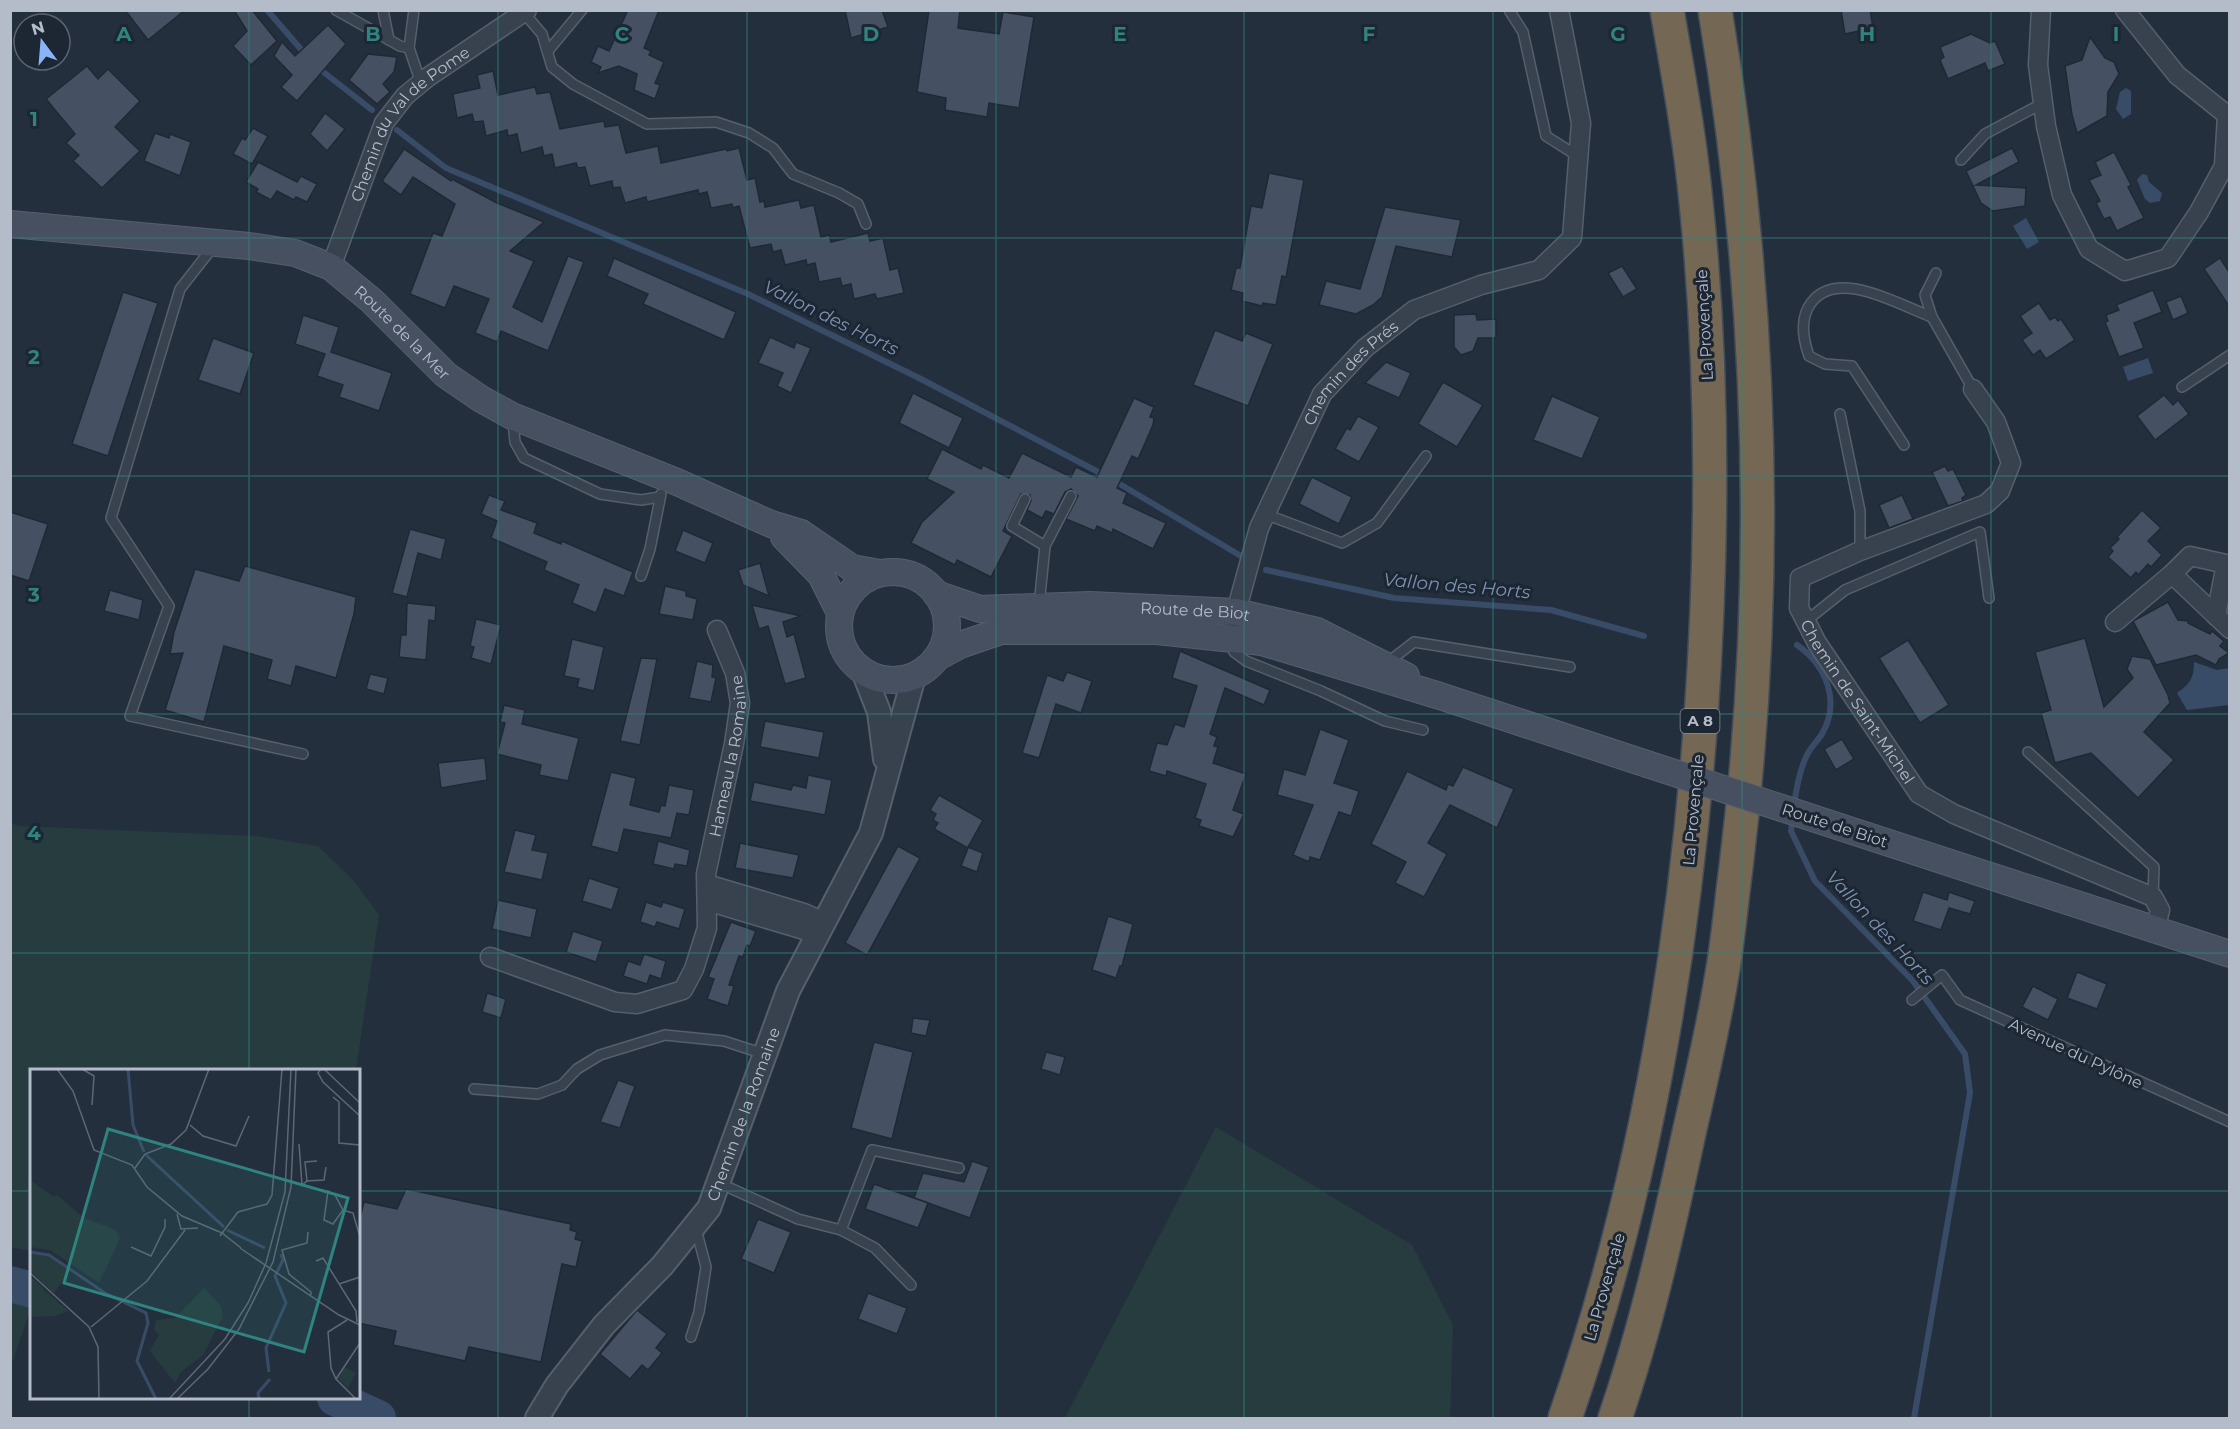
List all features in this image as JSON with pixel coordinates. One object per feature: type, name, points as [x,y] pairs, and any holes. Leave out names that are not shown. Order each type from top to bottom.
[{"type":"highway","name":"La Provençale","points":[[1565,1419],[1609,1271],[1640,1150],[1663,1032],[1684,900],[1699,742],[1710,564],[1709,430],[1696,202],[1668,10]]},
{"type":"highway","points":[[1615,1419],[1658,1279],[1722,978],[1750,731],[1758,488],[1755,369],[1741,199],[1715,10]]},
{"type":"main road","name":"Route de la Mer","points":[[10,224],[217,243],[295,253],[331,267],[372,301],[446,375],[481,399],[512,416],[663,487],[771,524]]},
{"type":"main road","points":[[771,524],[801,533],[852,568],[911,575],[925,583],[936,594],[944,609],[947,626],[944,643],[936,658],[914,676],[888,679],[863,671],[850,660],[842,646],[838,630],[845,599],[854,588],[880,573]]},
{"type":"main road","points":[[771,524],[821,575],[840,613]]},
{"type":"main road","name":"Route de Biot","points":[[936,594],[980,609],[1090,605],[1236,612],[1317,632],[1386,664],[1440,696]]},
{"type":"main road","name":"Route de Biot","points":[[936,658],[960,645],[1001,632],[1157,631],[1262,642],[1440,696],[2229,954]]},
{"type":"street","points":[[1559,10],[1581,123],[1579,158]]},
{"type":"street","points":[[2041,10],[2038,66],[2043,103],[2062,195],[2089,249],[2125,271],[2168,258],[2199,212],[2224,166],[2228,115],[2177,75],[2125,10]]},
{"type":"street","name":"Chemin du Val de Pome","points":[[331,267],[376,137],[384,123],[405,96],[421,83],[525,12]]},
{"type":"street","name":"Chemin des Prés","points":[[1232,638],[1236,612],[1258,528],[1322,394],[1365,348],[1414,310],[1481,285],[1539,270],[1572,238],[1579,158]]},
{"type":"street","name":"Chemin de Saint-Michel","points":[[1973,389],[1996,422],[2011,463],[2000,491],[1986,504],[1860,551],[1800,578],[1799,608],[1817,644],[1919,794],[1954,814],[2153,897]]},
{"type":"street","points":[[2115,622],[2190,556],[2226,564],[2223,622]]},
{"type":"street","points":[[2172,574],[2223,622]]},
{"type":"street","name":"Hameau la Romaine","points":[[490,957],[615,1002],[638,1004],[667,997],[683,990],[694,969],[707,928],[706,874],[734,744],[740,703],[735,673],[717,630]]},
{"type":"street","name":"Chemin de la Romaine","points":[[863,671],[879,712],[886,773]]},
{"type":"street","name":"Chemin de la Romaine","points":[[537,1419],[557,1385],[603,1325],[662,1266],[709,1208],[788,991],[871,833],[914,676]]},
{"type":"street","points":[[707,892],[804,930],[820,929]]},
{"type":"street","points":[[2153,897],[2160,910],[2155,930]]},
{"type":"lane","points":[[336,10],[389,40],[409,48]]},
{"type":"lane","points":[[383,10],[389,40]]},
{"type":"lane","points":[[414,10],[409,48],[421,83]]},
{"type":"lane","points":[[548,51],[582,10]]},
{"type":"lane","points":[[1509,10],[1522,32],[1546,136],[1579,158]]},
{"type":"lane","points":[[525,12],[542,34],[552,67],[573,84],[647,124],[716,122],[749,133],[773,148],[793,174],[839,193],[858,204],[866,224]]},
{"type":"lane","points":[[1961,160],[1985,134],[2043,103]]},
{"type":"lane","points":[[217,243],[180,289],[111,518],[169,606],[130,716],[303,754]]},
{"type":"lane","points":[[1936,273],[1925,295],[1932,317],[1973,389]]},
{"type":"lane","points":[[1904,445],[1851,366],[1825,364],[1809,356],[1803,340],[1805,311],[1814,298],[1830,287],[1852,287],[1932,317]]},
{"type":"lane","points":[[2182,387],[2229,355]]},
{"type":"lane","points":[[1840,414],[1860,511],[1860,551]]},
{"type":"lane","points":[[512,416],[515,442],[524,458],[600,494],[641,500],[663,487]]},
{"type":"lane","points":[[1265,514],[1342,543],[1377,523],[1426,456]]},
{"type":"lane","points":[[641,576],[650,549],[663,487]]},
{"type":"lane","points":[[1001,632],[1031,607],[1040,596],[1045,546],[1071,496]]},
{"type":"lane","points":[[1025,499],[1012,526],[1045,546]]},
{"type":"lane","points":[[1806,621],[1845,590],[1980,532],[1989,598]]},
{"type":"lane","points":[[1232,638],[1233,652],[1246,661],[1321,691],[1385,721],[1423,730]]},
{"type":"lane","points":[[1290,651],[1312,651],[1386,664],[1414,642],[1570,667]]},
{"type":"lane","points":[[2028,752],[2154,867],[2153,897]]},
{"type":"lane","name":"Avenue du Pylône","points":[[1912,1000],[1942,975],[1960,1000],[2229,1122]]},
{"type":"lane","points":[[474,1089],[538,1094],[562,1085],[578,1069],[600,1055],[665,1035],[695,1036],[724,1041],[764,1054]]},
{"type":"lane","points":[[842,1230],[872,1150],[959,1168]]},
{"type":"lane","points":[[719,1183],[798,1219],[842,1230],[875,1248],[911,1285]]},
{"type":"lane","points":[[691,1337],[699,1312],[706,1267],[696,1226]]},
{"type":"green space","points":[[10,823],[19,826],[257,836],[318,846],[354,881],[379,915],[356,1069],[30,1069],[30,1251],[10,1247]]},
{"type":"green space","points":[[1216,1127],[1412,1245],[1453,1325],[1450,1418],[1065,1418]]},
{"type":"green space","points":[[10,1298],[30,1304],[30,1311],[10,1366]]},
{"type":"water","points":[[2126,88],[2131,91],[2131,114],[2123,119],[2116,109],[2120,92]]},
{"type":"water","points":[[2142,174],[2147,175],[2149,182],[2162,193],[2160,201],[2150,203],[2145,199],[2137,180]]},
{"type":"water","points":[[2026,218],[2039,242],[2027,249],[2013,226]]},
{"type":"water","points":[[2148,358],[2153,373],[2128,381],[2123,367]]},
{"type":"water","points":[[2194,662],[2217,670],[2229,668],[2229,705],[2187,710],[2177,693],[2190,680]]},
{"type":"building","points":[[125,10],[185,10],[148,40]]},
{"type":"building","points":[[234,10],[252,10],[277,41],[251,65],[233,46],[247,31]]},
{"type":"building","points":[[628,10],[659,10],[644,48],[651,51],[649,55],[664,62],[655,83],[660,85],[655,99],[634,90],[637,74],[619,66],[598,73],[601,67],[591,62],[598,46],[609,51]]},
{"type":"building","points":[[845,10],[882,10],[888,27],[851,38]]},
{"type":"building","points":[[929,10],[960,10],[958,28],[999,34],[1003,12],[1034,17],[1019,108],[989,103],[987,117],[945,110],[946,98],[917,92]]},
{"type":"building","points":[[1841,10],[1870,10],[1873,28],[1845,34]]},
{"type":"building","points":[[328,25],[346,44],[297,101],[281,87],[292,75],[274,56],[282,42],[295,56]]},
{"type":"building","points":[[1971,34],[1990,43],[1995,41],[2005,64],[1988,71],[1985,63],[1948,79],[1940,60],[1944,57],[1940,47]]},
{"type":"building","points":[[2090,37],[2105,58],[2114,62],[2119,74],[2108,92],[2107,116],[2077,133],[2065,66],[2082,60]]},
{"type":"building","points":[[368,54],[397,57],[394,72],[383,84],[390,92],[377,104],[349,80]]},
{"type":"building","points":[[87,66],[98,79],[108,69],[140,101],[115,127],[140,151],[102,188],[73,161],[79,155],[66,143],[75,134],[46,99]]},
{"type":"building","points":[[493,71],[498,95],[535,87],[537,94],[550,92],[560,129],[604,121],[605,127],[619,125],[626,153],[658,146],[661,163],[739,148],[747,180],[755,178],[760,202],[764,201],[765,207],[799,200],[801,208],[814,205],[821,237],[829,235],[831,242],[868,233],[870,241],[883,238],[890,270],[898,268],[904,293],[877,299],[875,294],[854,299],[851,284],[842,286],[840,278],[819,282],[815,263],[807,265],[806,260],[785,265],[781,250],[773,252],[771,244],[750,248],[739,206],[733,208],[732,204],[711,208],[707,192],[699,194],[698,190],[647,202],[646,197],[625,203],[620,187],[613,188],[612,181],[590,186],[585,167],[578,168],[576,163],[555,168],[552,154],[544,156],[542,147],[521,153],[517,134],[508,136],[507,130],[486,136],[483,121],[474,122],[472,114],[457,118],[453,94],[480,88],[477,75]]},
{"type":"building","points":[[325,113],[345,129],[327,151],[310,134]]},
{"type":"building","points":[[253,128],[268,136],[252,164],[233,154],[242,138],[245,140]]},
{"type":"building","points":[[155,133],[169,138],[170,134],[191,142],[180,176],[144,161]]},
{"type":"building","points":[[2012,148],[2019,162],[1976,185],[2026,188],[2025,206],[1993,211],[1981,203],[1966,171]]},
{"type":"building","points":[[404,149],[451,181],[452,179],[497,203],[544,222],[510,251],[534,261],[513,307],[542,322],[568,256],[584,262],[548,351],[501,331],[497,342],[475,333],[489,299],[454,286],[445,308],[410,294],[433,233],[442,236],[455,204],[413,177],[401,195],[382,181]]},
{"type":"building","points":[[2114,152],[2131,185],[2128,187],[2144,218],[2117,231],[2110,217],[2104,219],[2096,203],[2100,201],[2089,180],[2101,175],[2095,162]]},
{"type":"building","points":[[258,162],[297,182],[301,176],[317,184],[307,202],[296,197],[294,200],[277,191],[271,200],[256,192],[258,189],[246,182]]},
{"type":"building","points":[[1269,173],[1304,180],[1286,277],[1282,276],[1276,305],[1263,303],[1262,306],[1242,301],[1243,293],[1231,290],[1236,268],[1240,268],[1251,206],[1262,208]]},
{"type":"building","points":[[1385,207],[1461,220],[1452,257],[1396,246],[1382,297],[1373,305],[1356,314],[1319,305],[1326,281],[1360,289]]},
{"type":"building","points":[[614,258],[736,312],[724,340],[643,304],[648,294],[607,276]]},
{"type":"building","points":[[2220,258],[2229,272],[2229,306],[2204,269]]},
{"type":"building","points":[[1622,266],[1637,289],[1623,297],[1608,273]]},
{"type":"building","points":[[2153,290],[2162,312],[2134,323],[2144,348],[2119,357],[2105,322],[2108,321],[2106,315],[2119,310],[2116,305]]},
{"type":"building","points":[[123,292],[158,303],[108,456],[72,444]]},
{"type":"building","points":[[2181,296],[2188,313],[2173,320],[2166,302]]},
{"type":"building","points":[[2039,303],[2050,320],[2055,317],[2058,321],[2061,319],[2075,340],[2046,359],[2040,350],[2033,355],[2022,340],[2032,333],[2020,316]]},
{"type":"building","points":[[1476,314],[1477,320],[1496,319],[1496,338],[1478,338],[1473,351],[1461,355],[1454,347],[1454,315]]},
{"type":"building","points":[[303,315],[339,327],[331,352],[392,373],[379,411],[339,397],[343,385],[317,376],[325,354],[295,344]]},
{"type":"building","points":[[1215,330],[1242,341],[1246,333],[1273,344],[1248,406],[1193,385]]},
{"type":"building","points":[[770,337],[794,348],[796,342],[811,348],[791,393],[777,386],[783,373],[758,363]]},
{"type":"building","points":[[213,338],[254,353],[240,394],[198,380]]},
{"type":"building","points":[[1386,362],[1411,373],[1399,398],[1365,383]]},
{"type":"building","points":[[1443,382],[1483,405],[1457,447],[1418,424]]},
{"type":"building","points":[[913,393],[963,418],[949,448],[899,423]]},
{"type":"building","points":[[2164,395],[2173,405],[2178,400],[2189,414],[2155,440],[2137,416]]},
{"type":"building","points":[[1552,396],[1600,417],[1582,459],[1533,440]]},
{"type":"building","points":[[1134,398],[1154,407],[1150,417],[1154,418],[1153,425],[1138,459],[1132,456],[1117,488],[1127,493],[1123,503],[1166,523],[1153,549],[1113,529],[1112,533],[1097,526],[1095,531],[1066,519],[1078,496],[1071,489],[1065,492],[1054,514],[1046,511],[1042,518],[1027,510],[1031,501],[1030,495],[1021,494],[1003,531],[1012,536],[991,577],[957,560],[955,565],[911,543],[922,522],[954,492],[927,479],[942,449],[981,469],[983,465],[1009,478],[1022,453],[1071,477],[1076,467],[1097,477]]},
{"type":"building","points":[[1358,416],[1379,427],[1359,462],[1335,449],[1347,428],[1350,430]]},
{"type":"building","points":[[1945,466],[1948,471],[1953,469],[1966,495],[1962,498],[1963,501],[1948,506],[1932,472]]},
{"type":"building","points":[[1312,477],[1352,497],[1339,524],[1299,504]]},
{"type":"building","points":[[489,495],[505,501],[501,510],[537,523],[534,533],[561,544],[562,541],[633,572],[624,596],[605,589],[596,613],[572,603],[579,585],[544,570],[547,562],[491,538],[497,521],[481,514]]},
{"type":"building","points":[[1902,495],[1913,519],[1889,528],[1879,505]]},
{"type":"building","points":[[2142,510],[2161,528],[2148,541],[2162,555],[2151,567],[2148,564],[2138,575],[2136,572],[2131,578],[2108,557],[2113,551],[2110,548],[2119,539],[2117,537]]},
{"type":"building","points":[[10,512],[48,524],[29,581],[10,575]]},
{"type":"building","points":[[410,529],[446,539],[441,560],[418,553],[407,597],[392,593]]},
{"type":"building","points":[[683,530],[713,543],[705,563],[675,551]]},
{"type":"building","points":[[760,563],[769,596],[743,585],[738,570]]},
{"type":"building","points":[[245,566],[356,597],[354,614],[336,678],[296,666],[291,686],[267,679],[272,660],[224,646],[204,722],[165,710],[183,653],[170,654],[174,632],[195,569],[239,581]]},
{"type":"building","points":[[665,586],[686,591],[686,596],[697,599],[693,620],[659,614]]},
{"type":"building","points":[[110,590],[143,600],[139,620],[104,611]]},
{"type":"building","points":[[2168,602],[2178,620],[2188,621],[2210,634],[2212,631],[2224,641],[2220,646],[2229,653],[2219,659],[2216,665],[2196,655],[2156,665],[2133,621]]},
{"type":"building","points":[[407,603],[436,606],[435,621],[429,620],[426,660],[399,657],[401,635],[406,635]]},
{"type":"building","points":[[752,605],[801,616],[783,622],[787,637],[794,634],[806,678],[785,684],[768,626],[759,629]]},
{"type":"building","points":[[476,619],[501,625],[491,664],[471,658],[474,647],[470,646]]},
{"type":"building","points":[[2085,638],[2104,707],[2133,678],[2127,669],[2132,656],[2150,659],[2168,695],[2170,703],[2144,732],[2174,760],[2138,798],[2091,753],[2055,763],[2041,713],[2051,710],[2035,652]]},
{"type":"building","points":[[572,639],[604,647],[594,691],[577,687],[579,679],[564,676]]},
{"type":"building","points":[[1908,640],[1949,705],[1920,723],[1879,658]]},
{"type":"building","points":[[1180,651],[1270,690],[1264,705],[1225,688],[1210,734],[1217,737],[1214,746],[1218,747],[1213,763],[1246,774],[1233,810],[1244,814],[1233,837],[1199,826],[1201,820],[1195,818],[1206,784],[1167,771],[1166,776],[1149,771],[1157,743],[1167,745],[1175,724],[1184,727],[1197,686],[1172,678]]},
{"type":"building","points":[[641,658],[657,659],[640,745],[620,741]]},
{"type":"building","points":[[697,661],[713,665],[712,677],[716,678],[711,702],[689,698]]},
{"type":"building","points":[[1067,672],[1092,681],[1081,713],[1056,704],[1039,758],[1022,753],[1047,675],[1063,681]]},
{"type":"building","points":[[370,674],[388,678],[384,694],[366,689]]},
{"type":"building","points":[[504,705],[525,710],[522,724],[579,738],[568,781],[539,775],[541,765],[497,754],[505,723],[500,722]]},
{"type":"building","points":[[765,721],[824,732],[819,758],[760,747]]},
{"type":"building","points":[[1320,729],[1349,740],[1334,783],[1359,791],[1351,816],[1339,812],[1320,860],[1310,857],[1309,862],[1293,855],[1313,805],[1277,795],[1284,769],[1305,775]]},
{"type":"building","points":[[1842,739],[1854,759],[1836,770],[1824,749]]},
{"type":"building","points":[[485,758],[487,780],[441,788],[438,763]]},
{"type":"building","points":[[1463,767],[1514,789],[1497,828],[1450,805],[1428,843],[1447,854],[1424,897],[1395,883],[1406,862],[1371,844],[1407,771],[1446,790],[1448,784],[1453,786]]},
{"type":"building","points":[[611,772],[636,778],[630,805],[659,812],[661,805],[665,806],[669,785],[694,790],[689,815],[677,813],[671,838],[624,829],[618,853],[591,846]]},
{"type":"building","points":[[808,775],[832,780],[825,815],[750,801],[754,782],[791,790],[793,785],[806,788]]},
{"type":"building","points":[[939,795],[983,820],[968,847],[983,853],[977,872],[961,866],[968,848],[934,829],[938,823],[933,820],[936,814],[930,810]]},
{"type":"building","points":[[515,830],[536,835],[532,850],[548,853],[542,880],[504,872]]},
{"type":"building","points":[[658,841],[690,850],[687,866],[675,864],[674,869],[653,864]]},
{"type":"building","points":[[740,843],[799,855],[793,878],[735,868]]},
{"type":"building","points":[[898,846],[920,858],[867,955],[845,943]]},
{"type":"building","points":[[589,878],[619,888],[612,910],[582,901]]},
{"type":"building","points":[[1923,892],[1947,900],[1949,892],[1975,901],[1970,914],[1949,908],[1941,930],[1913,921]]},
{"type":"building","points":[[498,900],[537,909],[531,938],[492,929]]},
{"type":"building","points":[[646,902],[661,907],[663,902],[685,909],[679,929],[657,922],[655,927],[640,922]]},
{"type":"building","points":[[1108,916],[1133,924],[1122,966],[1116,978],[1092,970]]},
{"type":"building","points":[[731,922],[756,931],[743,957],[739,956],[729,985],[734,986],[728,1006],[707,999],[714,979],[708,977]]},
{"type":"building","points":[[573,931],[603,941],[596,962],[566,952]]},
{"type":"building","points":[[644,954],[666,961],[661,979],[650,975],[647,984],[623,976],[628,961],[640,965]]},
{"type":"building","points":[[2077,972],[2107,984],[2097,1009],[2067,998]]},
{"type":"building","points":[[2033,986],[2058,999],[2048,1020],[2022,1007]]},
{"type":"building","points":[[487,993],[506,999],[501,1018],[482,1012]]},
{"type":"building","points":[[913,1018],[930,1020],[926,1036],[911,1033]]},
{"type":"building","points":[[874,1042],[913,1052],[892,1139],[851,1128]]},
{"type":"building","points":[[1046,1052],[1065,1057],[1060,1075],[1041,1069]]},
{"type":"building","points":[[618,1080],[635,1086],[620,1128],[600,1122]]},
{"type":"building","points":[[972,1161],[989,1167],[970,1218],[914,1198],[923,1173],[964,1182]]},
{"type":"building","points":[[874,1184],[928,1203],[918,1228],[865,1209]]},
{"type":"building","points":[[406,1189],[571,1224],[570,1230],[577,1232],[575,1239],[582,1241],[576,1267],[562,1264],[541,1362],[469,1347],[465,1361],[393,1345],[396,1331],[360,1323],[360,1218],[364,1202],[397,1209]]},
{"type":"building","points":[[758,1219],[791,1232],[774,1273],[741,1259]]},
{"type":"building","points":[[868,1293],[907,1308],[897,1334],[858,1319]]},
{"type":"building","points":[[637,1310],[667,1334],[656,1348],[662,1353],[648,1370],[642,1365],[630,1379],[600,1354]]},
{"type":"waterway","name":"Vallon des Horts","points":[[267,10],[306,55]]},
{"type":"waterway","name":"Vallon des Horts","points":[[317,67],[372,110]]},
{"type":"waterway","name":"Vallon des Horts","points":[[397,130],[446,168],[748,294],[921,379],[1104,475]]},
{"type":"waterway","name":"Vallon des Horts","points":[[1113,480],[1241,556]]},
{"type":"waterway","name":"Vallon des Horts","points":[[1266,570],[1394,598],[1551,610],[1644,636]]},
{"type":"waterway","name":"Vallon des Horts","points":[[1794,807],[1803,765],[1828,722],[1830,709],[1828,685],[1823,673],[1807,653],[1797,645]]},
{"type":"waterway","name":"Vallon des Horts","points":[[1793,817],[1791,831],[1815,881],[1913,981],[1965,1054],[1970,1093],[1914,1418]]},
{"type":"waterway","points":[[10,1284],[30,1289]]},
{"type":"waterway","points":[[337,1399],[378,1418]]}]
